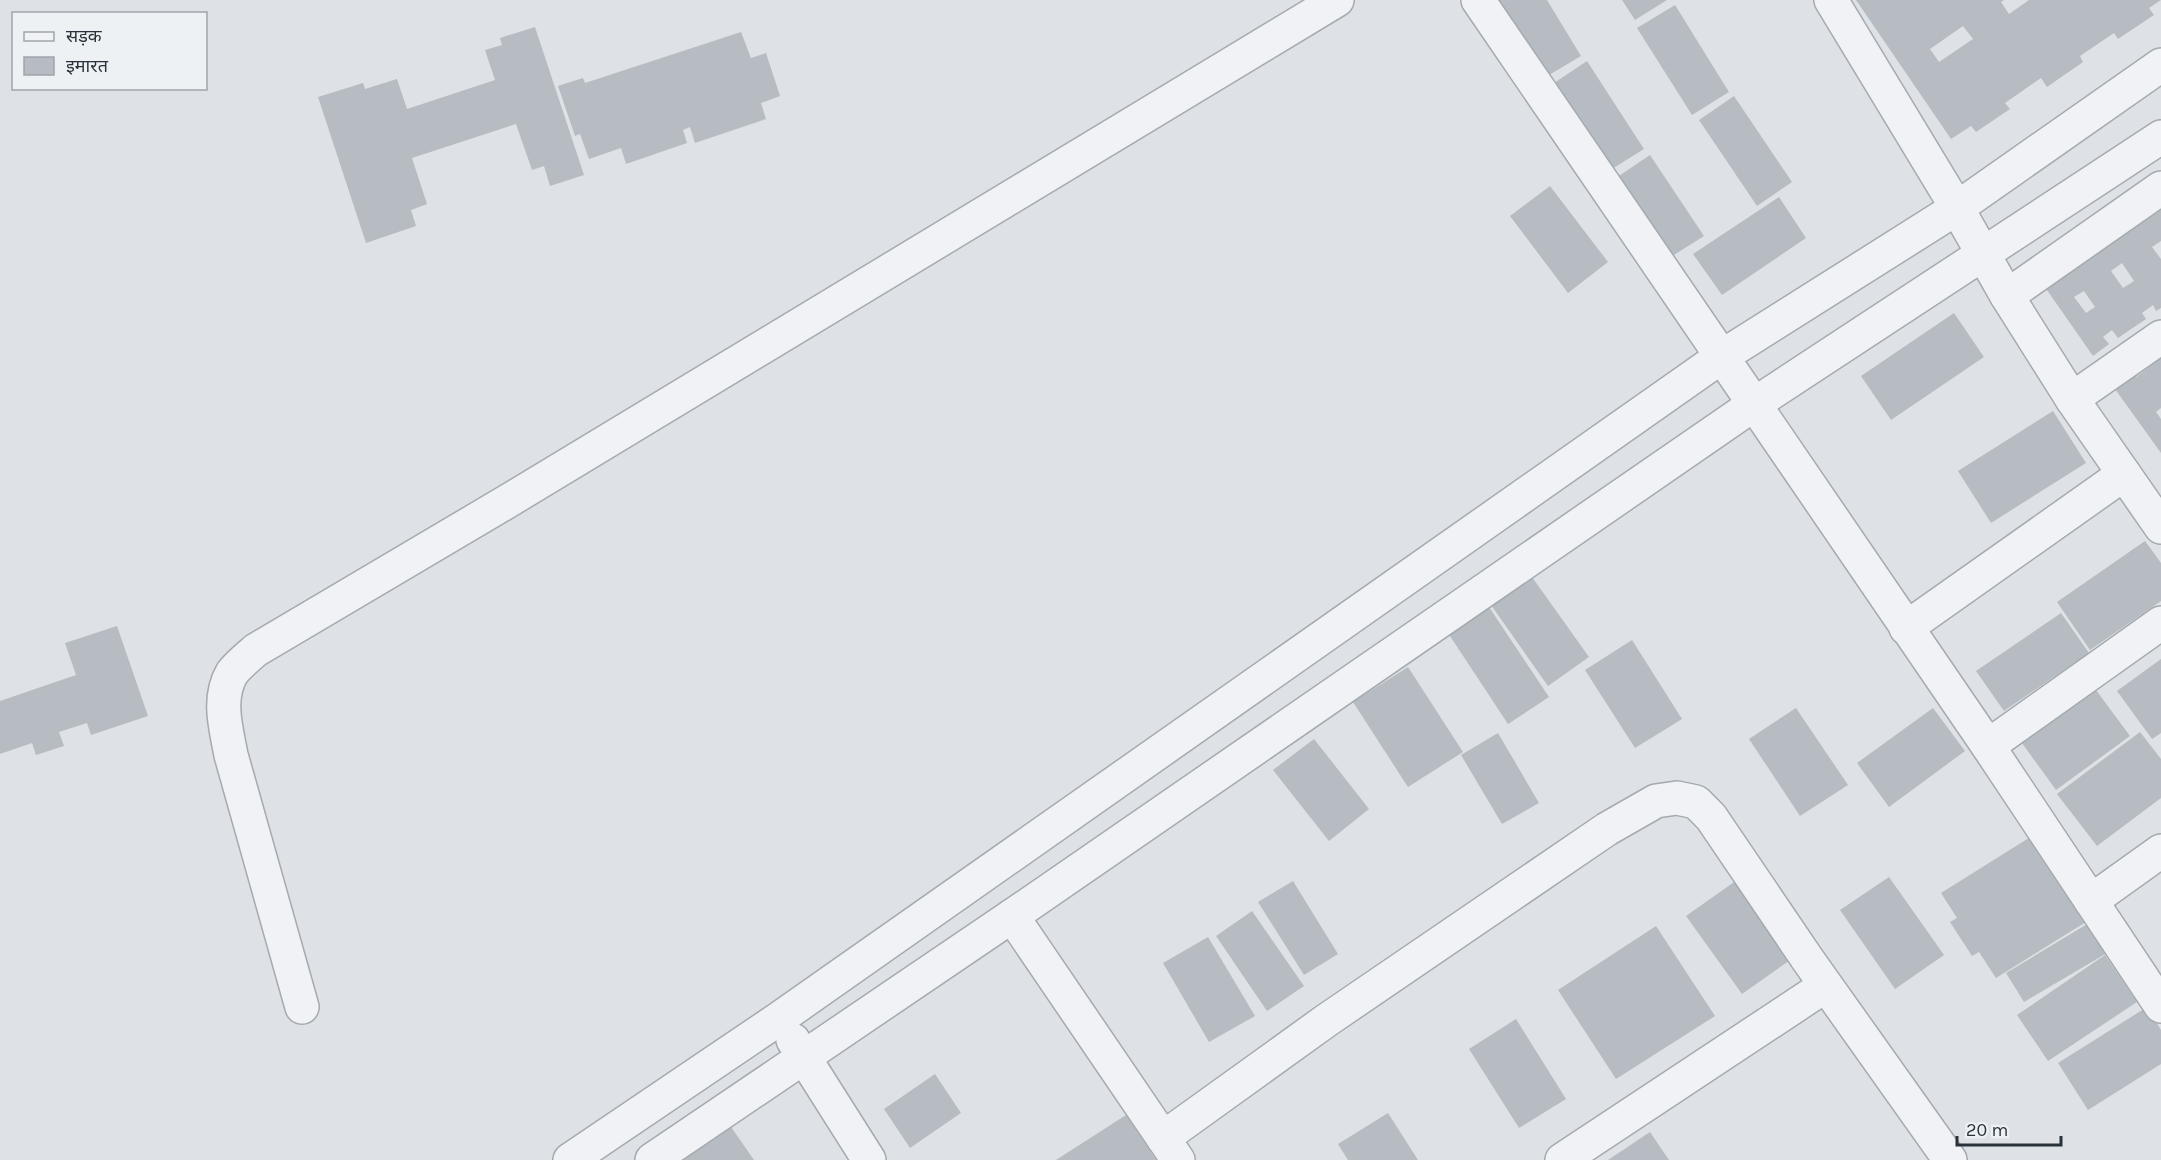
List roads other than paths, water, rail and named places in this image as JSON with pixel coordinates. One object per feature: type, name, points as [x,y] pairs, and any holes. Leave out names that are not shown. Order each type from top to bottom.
[{"type":"street","points":[[302,1007],[231,755],[224,717],[224,693],[233,672],[256,650],[518,495],[1337,0]]},
{"type":"street","points":[[1478,0],[1988,746],[2161,1006]]},
{"type":"street","points":[[1831,0],[1957,208],[2007,296],[2072,399],[2124,474],[2157,514]]},
{"type":"street","points":[[570,1160],[780,1018],[1721,357],[1957,208],[2161,65]]},
{"type":"street","points":[[652,1160],[1012,916],[1754,405],[2161,137]]},
{"type":"street","points":[[2007,296],[2161,188]]},
{"type":"street","points":[[2072,399],[2161,337]]},
{"type":"street","points":[[1906,627],[2124,474]]},
{"type":"street","points":[[1988,746],[2161,623]]},
{"type":"street","points":[[1012,916],[1171,1149],[1327,1020],[1606,829],[1656,801],[1677,798],[1696,802],[1711,817],[1826,986],[1950,1160]]},
{"type":"street","points":[[2091,901],[2161,851]]},
{"type":"street","points":[[1562,1160],[1826,986]]},
{"type":"street","points":[[780,1018],[869,1160]]}]
